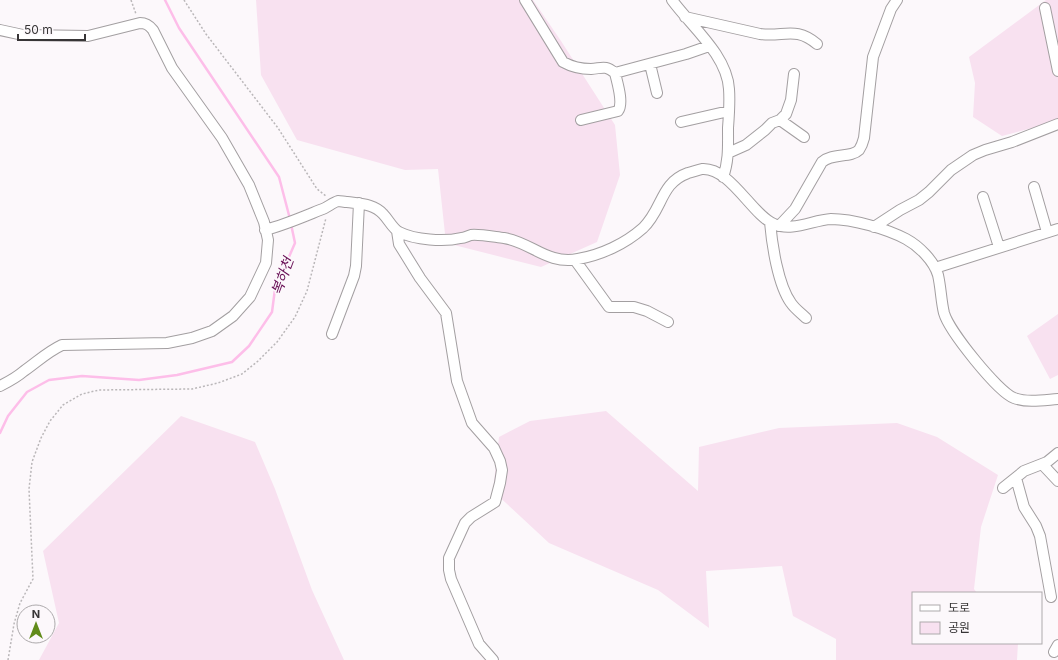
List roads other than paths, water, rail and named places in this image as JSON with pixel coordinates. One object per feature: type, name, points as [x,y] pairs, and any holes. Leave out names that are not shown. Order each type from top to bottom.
[{"type":"street","points":[[526,0],[563,62],[572,67],[590,69],[604,67],[609,68],[615,73],[621,103],[618,111],[581,120]]},
{"type":"street","points":[[672,0],[709,46],[722,65],[727,77],[729,88],[728,153],[727,167],[722,177]]},
{"type":"street","points":[[774,224],[795,210],[822,162],[827,158],[854,153],[860,149],[864,138],[873,57],[891,9],[897,0]]},
{"type":"street","points":[[1045,8],[1058,71]]},
{"type":"street","points":[[685,17],[760,34],[803,34],[817,44]]},
{"type":"street","points":[[0,30],[23,35],[88,36],[144,23],[153,30],[172,68],[183,85],[203,110],[233,156],[270,229],[266,263],[250,297],[234,316],[212,331],[192,338],[167,343],[62,345],[53,349],[23,372],[0,386]]},
{"type":"street","points":[[615,73],[686,54],[709,46]]},
{"type":"street","points":[[650,64],[657,93]]},
{"type":"street","points":[[728,153],[746,145],[766,130],[772,123],[780,120],[786,114],[791,100],[794,74]]},
{"type":"street","points":[[681,122],[729,112]]},
{"type":"street","points":[[780,120],[804,137]]},
{"type":"street","points":[[874,227],[900,210],[919,200],[951,170],[973,155],[1058,124]]},
{"type":"street","points":[[270,229],[322,209],[337,201],[370,205],[382,213],[398,231],[414,236],[438,240],[461,238],[471,235],[510,239],[551,258],[575,260],[592,256],[619,245],[644,227],[661,202],[666,188],[677,178],[702,169],[714,171],[736,188],[774,224],[796,226],[815,221],[849,220],[884,230],[906,239],[926,255],[935,268],[938,275],[944,312],[952,332],[1002,391],[1013,398],[1021,400],[1038,401],[1058,399]]},
{"type":"street","points":[[1034,187],[1047,232]]},
{"type":"street","points":[[984,197],[999,248]]},
{"type":"street","points":[[332,334],[354,276],[356,266],[359,204]]},
{"type":"street","points":[[774,224],[775,256],[786,292],[791,302],[806,318]]},
{"type":"street","points":[[935,268],[1058,229]]},
{"type":"street","points":[[398,231],[399,244],[420,278],[446,312],[456,381],[472,423],[494,448],[502,470],[495,502],[465,523],[448,558],[448,570],[451,579],[479,644],[493,660]]},
{"type":"street","points":[[575,260],[609,307],[634,307],[647,311],[668,322]]},
{"type":"street","points":[[1003,488],[1024,471],[1047,462],[1058,453]]},
{"type":"street","points":[[1042,464],[1058,481]]},
{"type":"street","points":[[1016,478],[1024,507],[1036,526],[1040,536],[1051,598]]},
{"type":"waterway","name":"복하천","points":[[165,0],[179,28],[279,177],[290,219]]},
{"type":"waterway","name":"복하천","points":[[0,433],[8,416],[27,392],[49,380],[82,376],[139,380],[177,375],[232,362],[249,346],[272,312],[275,289],[295,243],[291,224]]}]
